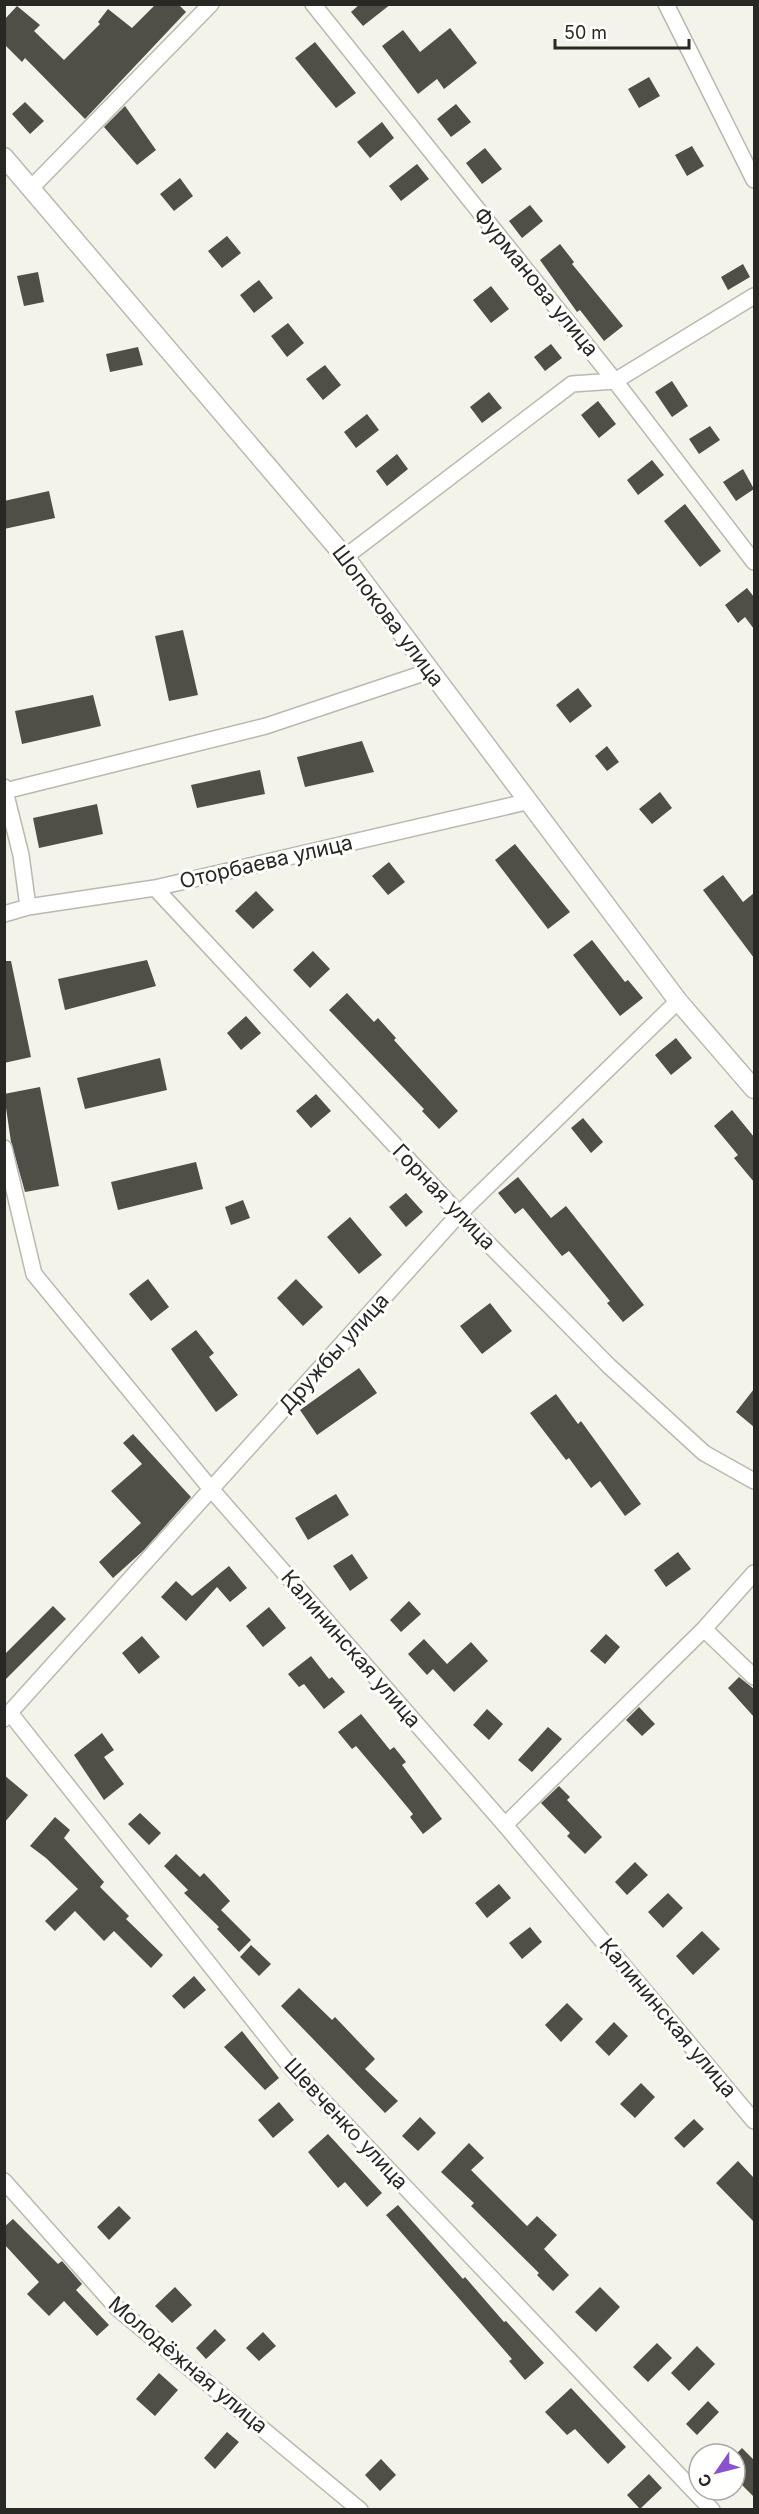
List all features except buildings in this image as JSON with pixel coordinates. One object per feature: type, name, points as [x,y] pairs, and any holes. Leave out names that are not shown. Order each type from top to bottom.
[{"type":"street","points":[[32,187],[211,4]]},
{"type":"street","name":"Фурманова улица","points":[[313,4],[615,381],[754,562]]},
{"type":"street","points":[[666,4],[754,180]]},
{"type":"street","name":"Шопокова улица","points":[[4,157],[32,187],[345,557],[526,801],[678,1000],[754,1089]]},
{"type":"street","points":[[345,557],[572,384],[615,381],[754,296]]},
{"type":"street","points":[[28,906],[21,855],[5,789],[266,726],[430,671]]},
{"type":"street","name":"Оторбаева улица","points":[[4,914],[28,906],[155,888],[526,801]]},
{"type":"street","name":"Горная улица","points":[[155,888],[459,1214],[609,1366],[704,1453],[754,1481]]},
{"type":"street","name":"Дружбы улица","points":[[7,1716],[459,1214],[678,1000]]},
{"type":"street","name":"Калининская улица","points":[[4,1148],[34,1274],[211,1489],[505,1825],[754,2121]]},
{"type":"street","points":[[505,1825],[704,1629],[754,1573]]},
{"type":"street","points":[[704,1629],[754,1677]]},
{"type":"street","name":"Шевченко улица","points":[[7,1716],[290,2066],[712,2510]]},
{"type":"street","name":"Молодёжная улица","points":[[4,2181],[117,2308],[360,2510]]}]
